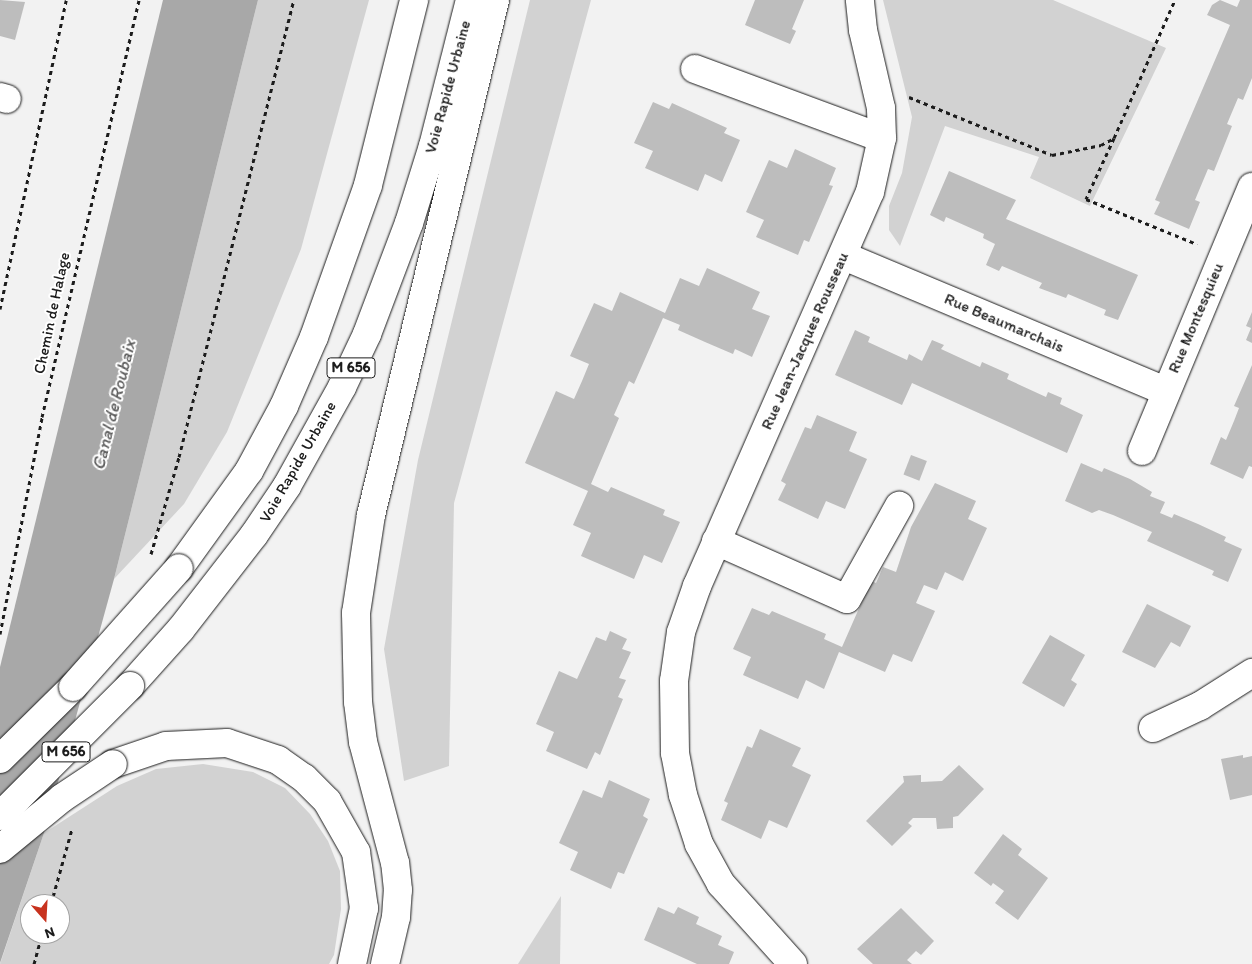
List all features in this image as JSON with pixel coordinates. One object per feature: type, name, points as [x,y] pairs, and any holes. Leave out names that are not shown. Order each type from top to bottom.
[{"type":"main road","name":"M 656","points":[[0,759],[73,687],[179,568],[248,471],[284,406],[314,337],[368,185],[414,0]]},
{"type":"main road","name":"Voie Rapide Urbaine","points":[[0,816],[130,686],[181,629],[254,536],[287,486],[342,386],[367,334],[409,223],[433,146],[470,0]]},
{"type":"main road","points":[[385,964],[396,917],[398,890],[395,863],[363,742],[358,702],[356,613],[371,515],[495,0]]},
{"type":"main road","name":"Rue Jean-Jacques Rousseau","points":[[792,964],[739,907],[709,864],[690,821],[679,774],[674,730],[676,657],[688,611],[716,541],[844,256],[870,192],[882,138],[877,84],[863,30],[860,0]]},
{"type":"main road","points":[[695,69],[882,138]]},
{"type":"main road","name":"Rue Montesquieu","points":[[1142,451],[1165,391],[1252,186]]},
{"type":"main road","name":"Rue Beaumarchais","points":[[844,256],[1165,391]]},
{"type":"main road","points":[[716,541],[847,599],[900,506]]},
{"type":"main road","points":[[1153,728],[1200,706],[1252,673]]},
{"type":"main road","points":[[0,750],[73,687]]},
{"type":"main road","points":[[0,849],[62,798],[113,764],[166,746],[227,743],[278,760],[304,778],[327,801],[356,852],[364,908],[352,964]]},
{"type":"path","points":[[0,309],[66,0]]},
{"type":"path","name":"Chemin de Halage","points":[[0,634],[46,397],[139,0]]},
{"type":"path","points":[[149,561],[179,456],[294,0]]},
{"type":"path","points":[[1175,0],[1086,199],[1223,254]]},
{"type":"path","points":[[877,84],[1052,154],[1101,144],[1114,138]]},
{"type":"path","points":[[54,894],[73,828]]},
{"type":"path","points":[[34,964],[39,944]]},
{"type":"shaded area","points":[[258,0],[369,0],[301,249],[227,432],[184,504],[114,579]]},
{"type":"shaded area","points":[[530,0],[591,0],[454,503],[449,766],[404,781],[384,649],[418,460]]},
{"type":"shaded area","points":[[883,0],[1053,0],[1166,48],[1090,206],[1030,178],[1039,157],[945,126],[900,246],[889,230],[889,206],[902,173],[912,117]]},
{"type":"shaded area","points":[[203,764],[253,772],[285,788],[310,814],[328,841],[340,871],[341,909],[334,955],[329,964],[0,964],[20,904],[20,944],[70,944],[70,894],[24,894],[44,833],[117,786],[156,769]]},
{"type":"shaded area","points":[[561,896],[560,964],[518,964]]},
{"type":"water","name":"Canal de Roubaix","points":[[163,0],[258,0],[114,579],[44,833],[23,894],[20,894],[20,904],[0,963],[0,667]]},
{"type":"building","points":[[0,0],[25,2],[15,40],[0,36]]},
{"type":"building","points":[[755,0],[804,0],[792,29],[796,31],[790,44],[745,25]]},
{"type":"building","points":[[1220,0],[1237,7],[1240,0],[1252,0],[1252,78],[1243,100],[1238,98],[1227,124],[1232,126],[1214,171],[1208,169],[1195,200],[1200,202],[1189,229],[1154,214],[1160,202],[1155,200],[1230,25],[1207,15],[1212,5]]},
{"type":"building","points":[[653,102],[669,109],[672,103],[727,128],[724,133],[740,140],[722,182],[705,174],[698,191],[645,168],[653,151],[634,143]]},
{"type":"building","points":[[795,149],[836,168],[829,185],[833,186],[809,242],[804,240],[798,255],[756,237],[764,220],[746,212],[769,160],[787,168]]},
{"type":"building","points":[[949,171],[1016,200],[1006,219],[1138,275],[1118,320],[1104,315],[1106,310],[1068,294],[1066,298],[1039,288],[1042,283],[1002,266],[999,271],[986,265],[995,244],[983,238],[984,234],[946,217],[944,222],[930,215]]},
{"type":"building","points":[[707,268],[760,292],[752,309],[770,316],[752,357],[735,349],[733,354],[705,342],[678,330],[680,325],[663,318],[634,384],[629,381],[614,415],[619,418],[591,484],[608,492],[611,487],[665,510],[663,515],[680,522],[662,563],[644,555],[634,579],[581,556],[591,533],[573,525],[588,491],[525,463],[556,391],[574,399],[582,381],[589,364],[570,356],[594,303],[612,311],[620,292],[665,313],[680,278],[699,286]]},
{"type":"building","points":[[1252,312],[1252,343],[1246,340],[1251,328],[1246,326]]},
{"type":"building","points":[[855,330],[870,337],[868,342],[907,360],[909,354],[922,361],[932,340],[944,345],[941,349],[980,367],[982,362],[1009,374],[1007,379],[1046,397],[1048,392],[1062,398],[1060,404],[1083,415],[1067,453],[912,383],[902,405],[835,375]]},
{"type":"building","points":[[1252,365],[1252,467],[1249,466],[1243,479],[1210,464],[1221,437],[1226,440],[1239,408],[1234,406]]},
{"type":"building","points":[[817,415],[857,432],[849,451],[867,459],[845,509],[826,501],[818,519],[778,500],[786,484],[781,481],[805,427],[811,429]]},
{"type":"building","points":[[911,455],[927,461],[919,481],[903,475]]},
{"type":"building","points":[[1081,463],[1102,472],[1104,468],[1130,479],[1152,492],[1150,496],[1165,502],[1160,513],[1172,518],[1174,514],[1198,524],[1226,537],[1224,541],[1242,549],[1228,582],[1212,575],[1214,571],[1147,541],[1152,532],[1099,510],[1092,513],[1065,501]]},
{"type":"building","points":[[935,483],[976,501],[968,519],[987,528],[963,581],[945,572],[937,590],[924,585],[916,603],[935,611],[912,662],[893,654],[885,672],[839,652],[824,689],[806,680],[798,699],[743,675],[751,657],[733,649],[752,608],[769,615],[772,611],[826,634],[824,639],[842,647],[871,581],[876,583],[883,567],[896,572],[911,527]]},
{"type":"building","points":[[1147,604],[1191,626],[1180,647],[1171,642],[1155,668],[1122,652]]},
{"type":"building","points":[[610,631],[627,639],[622,649],[631,652],[619,678],[626,680],[618,697],[623,699],[600,755],[595,752],[587,769],[546,751],[554,732],[536,724],[559,671],[577,679],[596,637],[606,641]]},
{"type":"building","points":[[1050,635],[1085,655],[1071,680],[1077,684],[1064,707],[1022,683]]},
{"type":"building","points":[[760,729],[801,748],[792,766],[811,775],[787,828],[769,820],[761,839],[721,820],[728,803],[724,801],[747,746],[752,748]]},
{"type":"building","points":[[1243,755],[1243,758],[1252,756],[1252,795],[1230,800],[1221,759]]},
{"type":"building","points":[[959,765],[984,789],[958,816],[953,817],[953,828],[937,829],[936,818],[913,818],[908,823],[912,826],[892,846],[866,821],[904,782],[903,776],[921,775],[921,782],[942,781]]},
{"type":"building","points":[[609,780],[650,799],[643,816],[648,819],[624,874],[618,872],[611,889],[570,870],[578,852],[559,843],[583,790],[602,798]]},
{"type":"building","points":[[1003,834],[1022,849],[1018,855],[1048,878],[1018,920],[995,903],[1004,891],[993,883],[991,886],[974,873]]},
{"type":"building","points":[[658,907],[674,914],[678,907],[699,917],[696,924],[722,936],[718,945],[734,952],[729,964],[697,964],[644,940]]},
{"type":"building","points":[[901,908],[934,941],[921,955],[916,951],[907,960],[912,964],[873,964],[857,949]]}]
